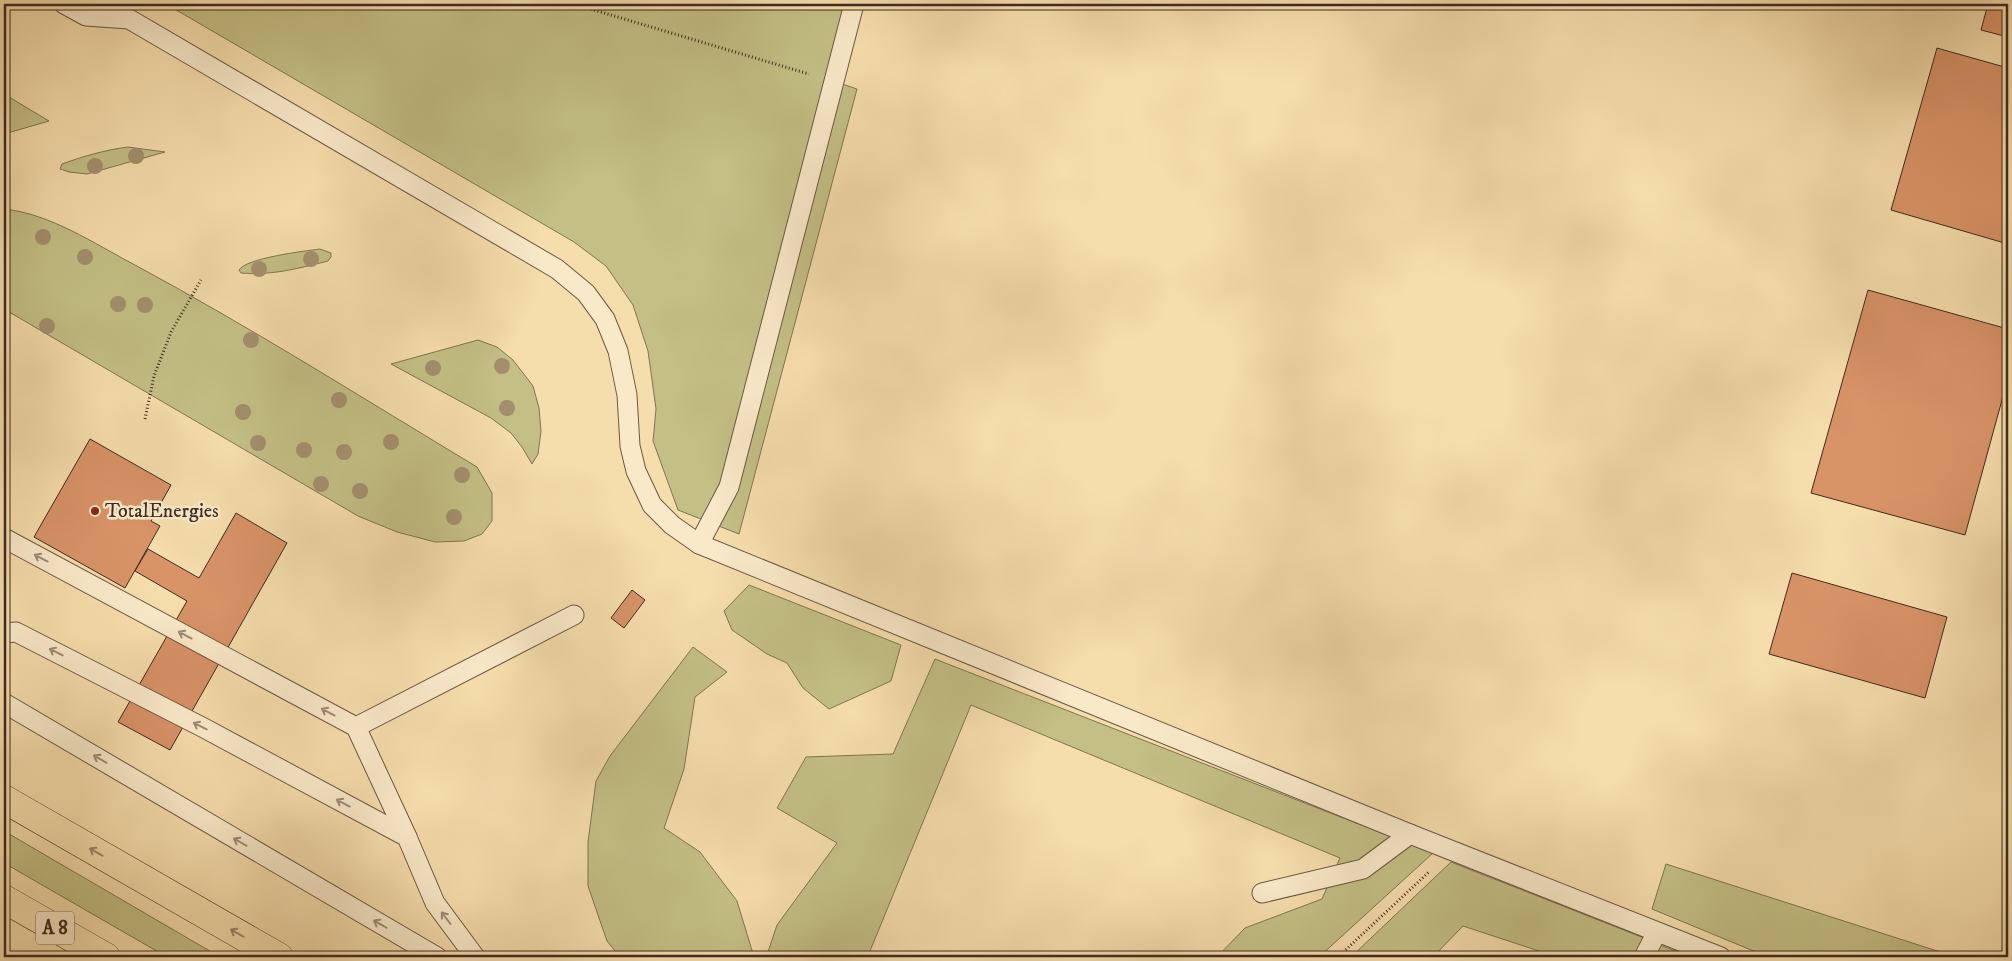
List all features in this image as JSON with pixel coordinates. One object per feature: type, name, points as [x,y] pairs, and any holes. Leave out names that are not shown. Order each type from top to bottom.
[{"type":"highway","points":[[4,799],[279,957]]},
{"type":"highway","name":"A 8","points":[[4,899],[106,957]]},
{"type":"lane","points":[[64,4],[86,16],[129,19],[557,269],[586,292],[605,319],[618,351],[627,395],[630,446],[636,471],[652,505],[672,525],[699,544],[1410,834],[1721,957]]},
{"type":"lane","points":[[699,544],[729,487],[854,4]]},
{"type":"lane","points":[[4,538],[356,727],[435,903],[476,957]]},
{"type":"lane","points":[[356,727],[574,615]]},
{"type":"lane","points":[[4,633],[16,632],[204,728],[407,837]]},
{"type":"lane","points":[[4,703],[437,957]]},
{"type":"lane","points":[[1262,893],[1363,869],[1410,834]]},
{"type":"lane","points":[[1644,957],[1657,932]]},
{"type":"path","points":[[574,4],[833,81]]},
{"type":"path","points":[[145,419],[154,376],[171,332],[201,280]]},
{"type":"path","points":[[1338,957],[1452,850]]},
{"type":"shaded area","points":[[166,4],[854,4],[833,81],[857,89],[739,534],[678,510],[653,441],[656,409],[648,351],[633,305],[606,266],[574,242]]},
{"type":"shaded area","points":[[4,94],[49,121],[4,134]]},
{"type":"shaded area","points":[[128,147],[165,152],[87,174],[60,169],[62,164],[78,158]]},
{"type":"shaded area","points":[[4,209],[21,212],[55,223],[179,289],[477,467],[492,493],[492,521],[482,534],[464,541],[435,542],[397,532],[358,516],[4,309]]},
{"type":"shaded area","points":[[320,249],[331,253],[328,261],[274,272],[252,274],[241,273],[239,270],[252,262],[290,253]]},
{"type":"shaded area","points":[[478,340],[497,347],[513,360],[533,386],[539,408],[541,431],[538,454],[532,464],[511,433],[491,418],[391,364]]},
{"type":"shaded area","points":[[749,585],[901,645],[891,681],[829,709],[803,688],[787,663],[767,654],[732,630],[724,611]]},
{"type":"shaded area","points":[[693,647],[727,672],[695,697],[684,769],[664,828],[700,852],[737,901],[754,957],[620,957],[607,941],[588,886],[588,842],[596,781],[610,756]]},
{"type":"shaded area","points":[[935,659],[1433,853],[1319,957],[1217,957],[1245,928],[1322,899],[1340,858],[971,705],[870,951],[874,957],[769,957],[767,955],[777,925],[837,843],[777,808],[806,757],[893,754]]},
{"type":"shaded area","points":[[4,831],[220,957],[167,957],[4,863]]},
{"type":"shaded area","points":[[1451,862],[1644,938],[1635,957],[1557,957],[1463,926],[1433,957],[1351,957]]},
{"type":"shaded area","points":[[1666,864],[1956,957],[1768,957],[1652,909]]},
{"type":"shaded area","points":[[1660,945],[1691,957],[1653,957]]},
{"type":"building","points":[[1988,4],[2008,4],[2008,37],[1981,30]]},
{"type":"building","points":[[1937,48],[2008,68],[2008,244],[1891,210]]},
{"type":"building","points":[[1868,290],[2008,329],[2008,378],[1965,535],[1811,493]]},
{"type":"building","points":[[90,439],[171,485],[151,521],[160,526],[125,588],[34,537]]},
{"type":"building","points":[[236,513],[287,543],[170,750],[118,722],[187,601],[135,571],[148,549],[199,578]]},
{"type":"building","points":[[1792,573],[1947,617],[1925,698],[1769,654]]},
{"type":"building","points":[[632,590],[645,600],[624,628],[611,618]]},
{"type":"place","name":"TotalEnergies","points":[[95,511]]}]
